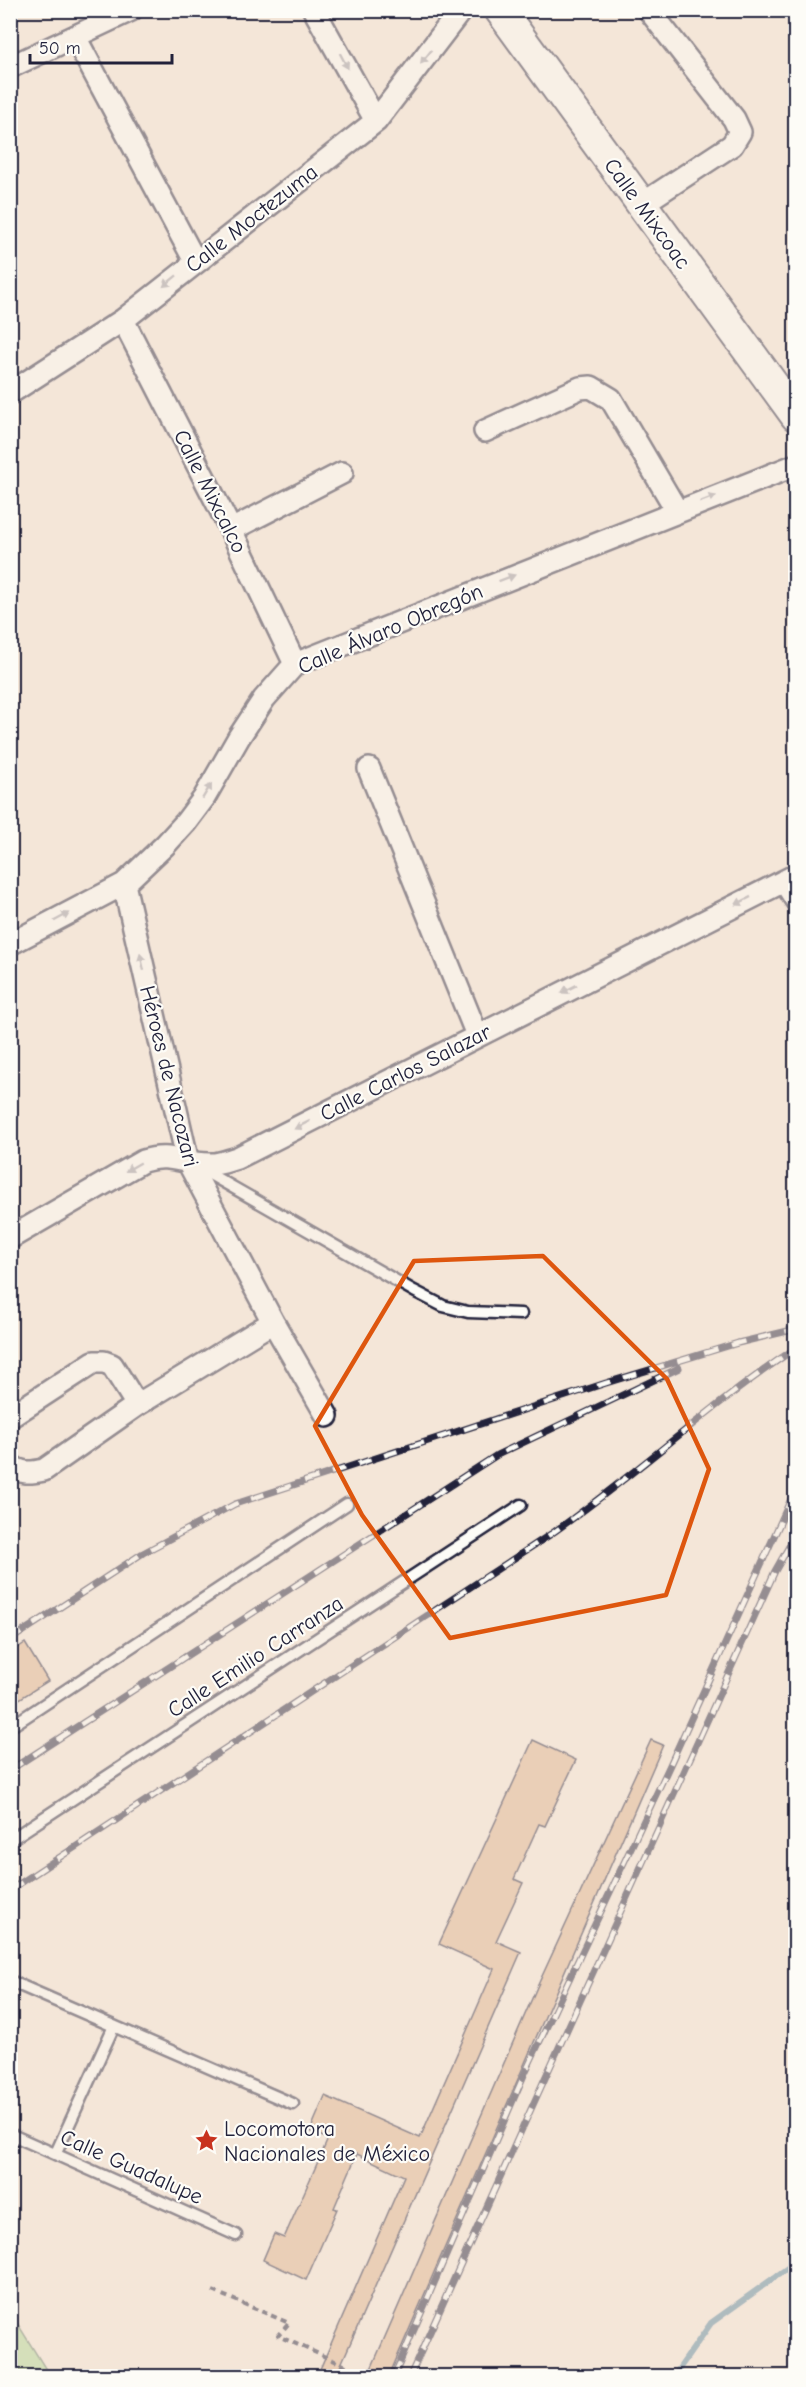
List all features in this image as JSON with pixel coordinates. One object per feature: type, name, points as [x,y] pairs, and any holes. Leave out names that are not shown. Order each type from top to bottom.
[{"type":"street","points":[[10,67],[131,10]]},
{"type":"street","points":[[314,10],[376,121]]},
{"type":"street","name":"Calle Moctezuma","points":[[10,393],[123,321],[195,261],[376,121],[461,10]]},
{"type":"street","name":"Calle Mixcoac","points":[[500,10],[795,416]]},
{"type":"street","points":[[642,204],[732,145],[740,132],[734,119],[649,10]]},
{"type":"street","points":[[75,37],[195,261]]},
{"type":"street","name":"Calle Mixcalco","points":[[123,321],[231,530],[295,664]]},
{"type":"street","points":[[486,431],[580,388],[591,387],[611,399],[677,511]]},
{"type":"street","name":"Calle Álvaro Obregón","points":[[10,944],[124,884],[186,822],[264,699],[295,664],[795,465]]},
{"type":"street","points":[[231,530],[342,473]]},
{"type":"street","points":[[369,769],[477,1035]]},
{"type":"street","points":[[790,878],[795,900]]},
{"type":"street","name":"Calle Carlos Salazar","points":[[10,1238],[143,1161],[157,1156],[212,1165],[237,1158],[790,878]]},
{"type":"street","name":"Héroes de Nacozari","points":[[124,884],[188,1162],[273,1322],[327,1416]]},
{"type":"street","points":[[10,1465],[16,1470],[29,1474],[44,1470],[137,1405],[273,1322]]},
{"type":"street","points":[[10,1417],[94,1362],[112,1365],[137,1405]]},
{"type":"lane","points":[[188,1162],[443,1306],[468,1312],[521,1314]]},
{"type":"lane","points":[[10,1727],[347,1504]]},
{"type":"lane","name":"Calle Emilio Carranza","points":[[10,1840],[521,1505]]},
{"type":"lane","points":[[10,1981],[293,2104]]},
{"type":"lane","points":[[56,2153],[114,2026]]},
{"type":"lane","name":"Calle Guadalupe","points":[[10,2134],[236,2235]]},
{"type":"path","points":[[213,2290],[288,2323],[278,2336],[369,2376]]},
{"type":"highlighted area","points":[[543,1256],[667,1379],[709,1469],[666,1595],[450,1638],[362,1515],[315,1426],[414,1261]]},
{"type":"green space","points":[[11,2313],[50,2376],[11,2376]]},
{"type":"building","points":[[25,1643],[48,1681],[10,1705],[10,1653]]},
{"type":"building","points":[[533,1740],[576,1760],[545,1826],[539,1824],[514,1879],[523,1883],[496,1941],[521,1952],[336,2376],[317,2376],[404,2176],[357,2154],[334,2208],[337,2209],[306,2280],[263,2260],[274,2234],[284,2238],[328,2139],[310,2131],[325,2096],[420,2138],[494,1969],[439,1944]]},
{"type":"building","points":[[651,1740],[663,1745],[389,2376],[368,2376],[537,1987]]},
{"type":"waterway","points":[[674,2376],[711,2323],[796,2262]]},
{"type":"railway","points":[[10,1640],[143,1553],[235,1504],[606,1383],[738,1343],[796,1329]]},
{"type":"railway","points":[[10,1890],[551,1534],[733,1393],[796,1348]]},
{"type":"railway","points":[[10,1770],[497,1455],[679,1368]]},
{"type":"railway","points":[[394,2376],[524,2075],[669,1767],[796,1488]]},
{"type":"railway","points":[[410,2376],[775,1571],[796,1534]]},
{"type":"place","name":"Locomotora Nacionales de México","points":[[206,2141]]}]
